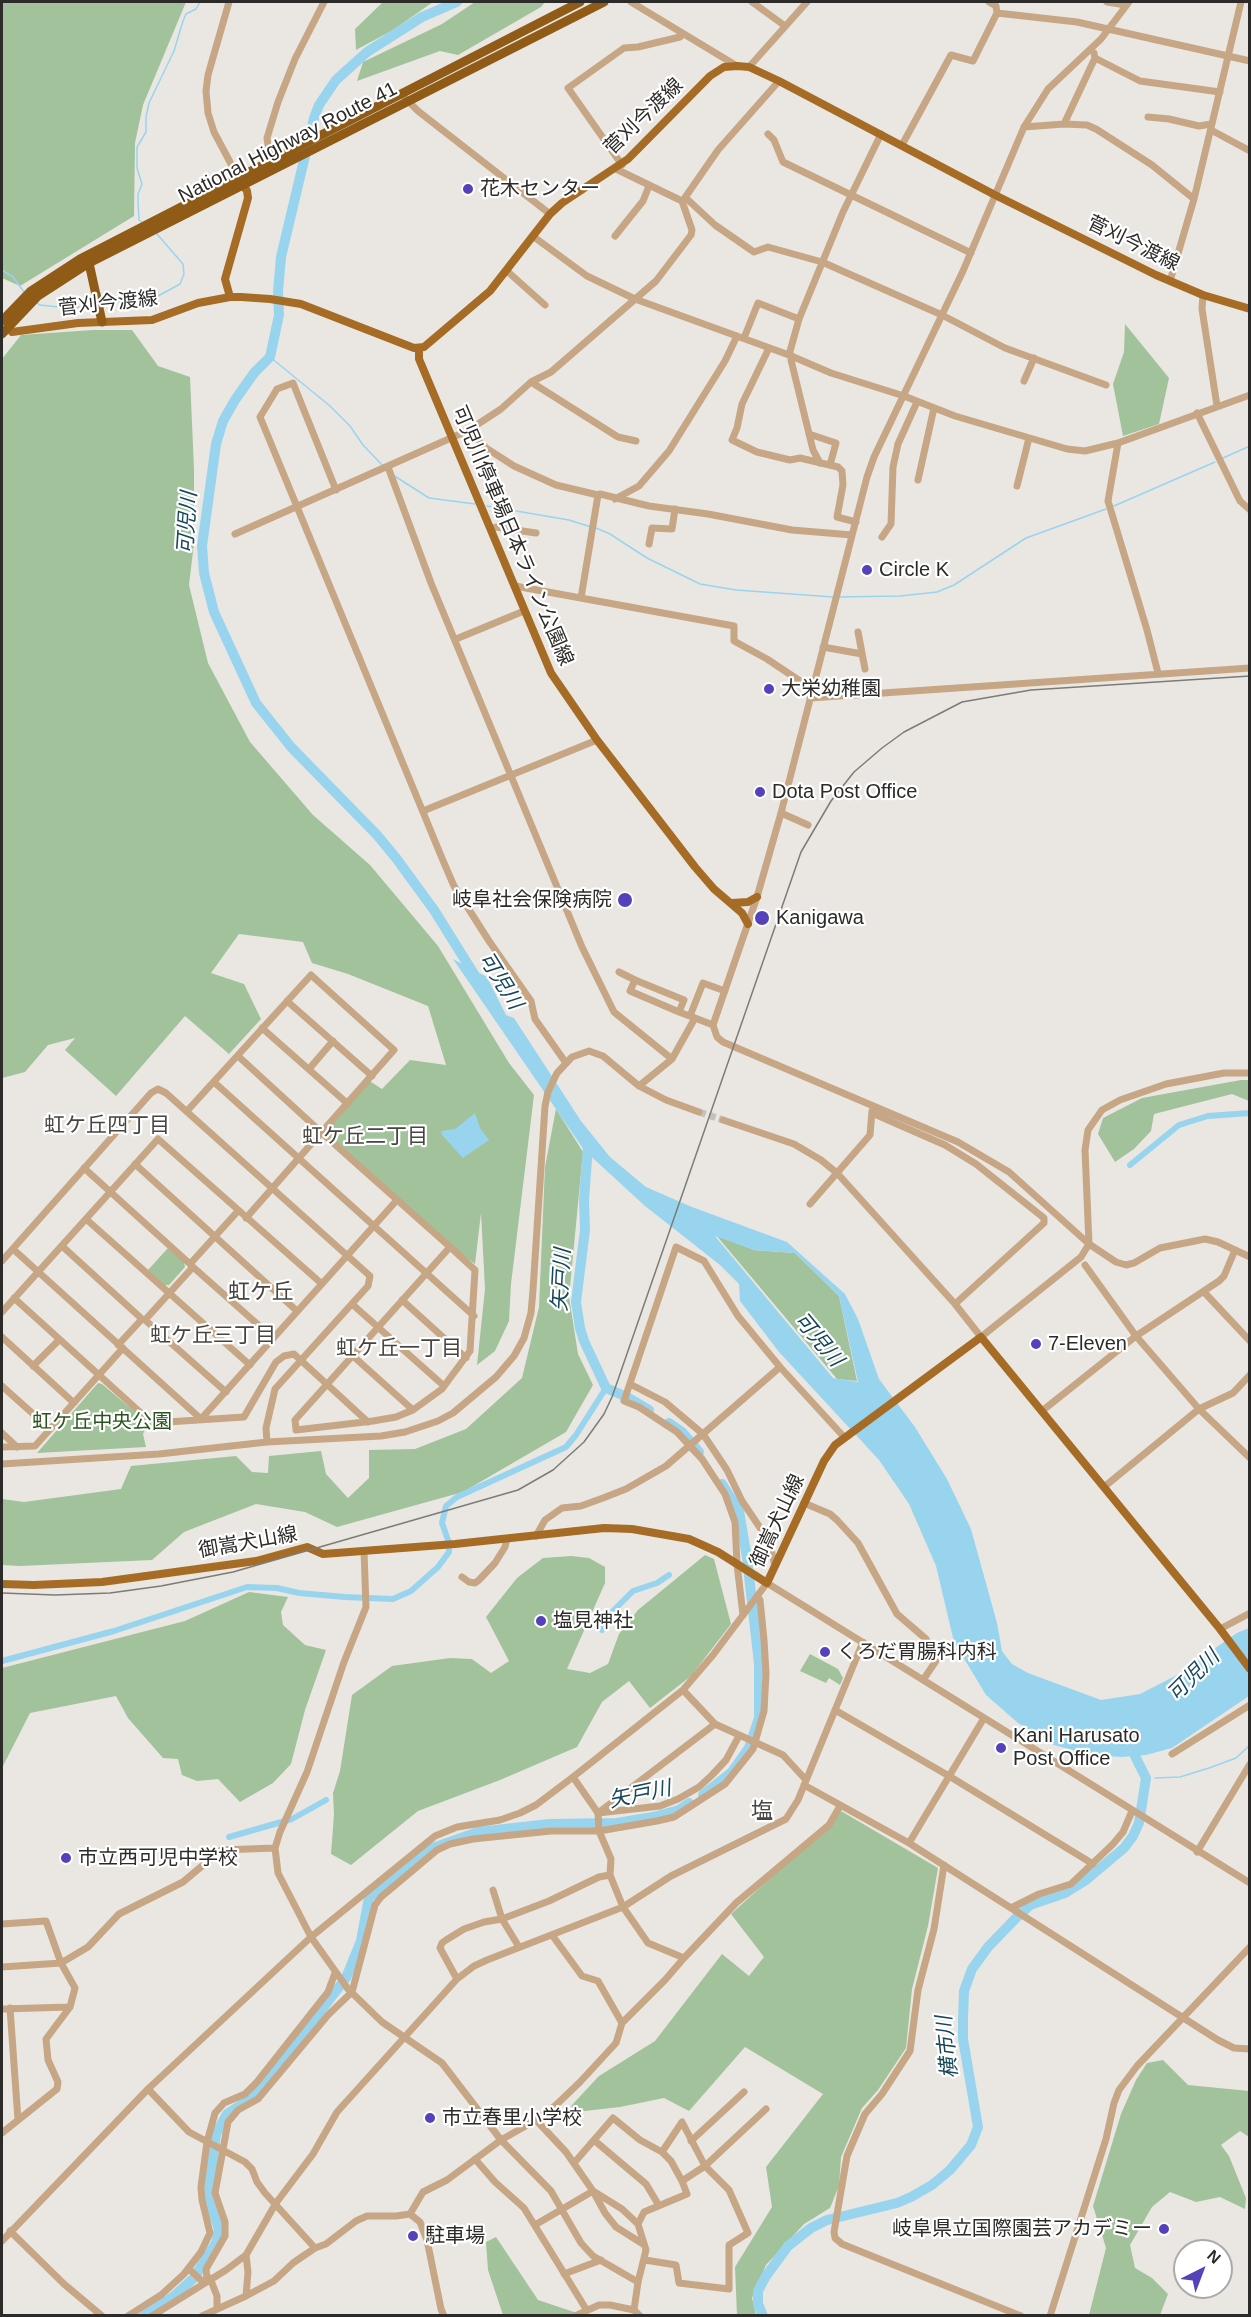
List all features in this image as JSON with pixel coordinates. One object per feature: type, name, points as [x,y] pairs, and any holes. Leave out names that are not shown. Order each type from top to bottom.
[{"type":"highway","name":"National Highway Route 41","points":[[241,181],[280,168],[402,94],[580,2]]},
{"type":"highway","name":"National Highway Route 41","points":[[2,321],[58,273],[135,230],[159,223],[241,181],[280,156],[363,119],[408,102],[604,2]]},
{"type":"highway","name":"National Highway Route 41","points":[[35,294],[89,263],[146,235],[159,223]]},
{"type":"highway","points":[[89,263],[102,322]]},
{"type":"highway","name":"National Highway Route 41","points":[[2,334],[22,304]]},
{"type":"main road","name":"菅刈今渡線","points":[[12,332],[102,322],[152,320],[198,303],[230,297],[270,299],[310,307],[399,343],[419,348],[482,299],[507,271],[550,214],[580,189],[619,167],[710,76],[724,68],[736,66],[749,67],[779,81],[995,195],[1170,281],[1203,295],[1250,309]]},
{"type":"main road","points":[[230,297],[225,279],[246,208],[247,191],[241,181]]},
{"type":"main road","name":"可児川停車場日本ライン公園線","points":[[419,348],[419,359],[551,673],[597,740],[695,867],[714,889],[742,913],[748,924]]},
{"type":"main road","points":[[732,903],[748,902],[757,897]]},
{"type":"main road","points":[[981,1337],[1220,1629],[1250,1669]]},
{"type":"main road","name":"御嵩犬山線","points":[[2,1584],[102,1582],[256,1561],[307,1547],[323,1554],[455,1544],[604,1528],[664,1533],[689,1539],[718,1552],[767,1583],[827,1454],[845,1436],[981,1337]]},
{"type":"street","points":[[229,2],[208,75],[206,92],[208,113],[214,132],[241,181]]},
{"type":"street","points":[[280,156],[269,152],[267,138],[294,59],[324,2]]},
{"type":"street","points":[[631,2],[736,66]]},
{"type":"street","points":[[752,2],[785,26]]},
{"type":"street","points":[[749,67],[807,2]]},
{"type":"street","points":[[902,145],[951,54],[973,61],[997,13],[996,6],[990,2]]},
{"type":"street","points":[[1107,2],[1127,3]]},
{"type":"street","points":[[1170,281],[1194,199],[1241,2]]},
{"type":"street","points":[[1127,3],[1108,30],[1048,89],[1024,127],[971,253],[874,457],[781,813],[757,897],[713,1025],[717,1037],[723,1042],[936,1131],[1008,1172],[1089,1244],[1116,1262],[1126,1265],[1134,1263],[1160,1248],[1205,1239],[1218,1242],[1250,1257]]},
{"type":"street","points":[[997,13],[1077,22],[1250,61]]},
{"type":"street","points":[[683,34],[680,37],[638,47],[624,48],[568,88],[619,167],[649,186],[684,199],[753,252],[768,247],[822,262],[942,315],[1005,348],[1106,385]]},
{"type":"street","points":[[1064,123],[1095,58],[1094,45]]},
{"type":"street","points":[[1095,58],[1140,81],[1220,92]]},
{"type":"street","points":[[235,534],[470,430],[501,409],[531,382],[551,372],[656,281],[689,241],[692,230],[684,199],[718,150],[779,81]]},
{"type":"street","points":[[402,94],[408,102],[550,214]]},
{"type":"street","points":[[1148,117],[1211,127],[1250,151]]},
{"type":"street","points":[[1024,127],[1064,123],[1087,125],[1152,165],[1194,199]]},
{"type":"street","points":[[768,134],[774,140],[783,162],[971,253]]},
{"type":"street","points":[[820,463],[813,450],[790,355],[799,319],[822,262],[850,196],[881,134]]},
{"type":"street","points":[[615,236],[643,201],[649,186]]},
{"type":"street","points":[[534,237],[587,276],[634,299],[790,355],[831,373],[1067,449],[1085,451],[1118,443],[1250,395]]},
{"type":"street","points":[[507,271],[545,304]]},
{"type":"street","points":[[1203,295],[1202,309],[1217,406]]},
{"type":"street","points":[[615,499],[639,486],[669,451],[740,337],[758,303],[799,319]]},
{"type":"street","points":[[769,348],[742,404],[732,440],[757,452],[790,460],[800,458],[838,467],[842,471],[843,484],[837,517],[856,522]]},
{"type":"street","points":[[1024,381],[1034,358]]},
{"type":"street","points":[[531,382],[618,437],[636,441]]},
{"type":"street","points":[[336,490],[292,383],[277,389],[260,417],[454,886],[510,974],[531,1001],[535,1019],[566,1063]]},
{"type":"street","points":[[882,537],[891,525],[893,467],[898,444],[917,402]]},
{"type":"street","points":[[918,480],[934,408]]},
{"type":"street","points":[[1197,413],[1240,501],[1250,510]]},
{"type":"street","points":[[470,430],[486,448],[514,466],[556,484],[615,499],[792,530],[852,535]]},
{"type":"street","points":[[809,434],[836,443],[830,465]]},
{"type":"street","points":[[1017,486],[1029,438]]},
{"type":"street","points":[[1118,443],[1108,501],[1158,673]]},
{"type":"street","points":[[387,467],[431,583],[582,947],[614,1012],[672,1059]]},
{"type":"street","points":[[581,598],[598,495]]},
{"type":"street","points":[[649,544],[652,528],[672,529],[675,509]]},
{"type":"street","points":[[491,528],[536,533]]},
{"type":"street","points":[[515,586],[734,626],[734,641],[767,659],[812,689]]},
{"type":"street","points":[[456,639],[524,611]]},
{"type":"street","points":[[858,632],[865,669]]},
{"type":"street","points":[[823,647],[862,654]]},
{"type":"street","points":[[810,698],[1250,668]]},
{"type":"street","points":[[423,811],[597,740]]},
{"type":"street","points":[[781,813],[808,825]]},
{"type":"street","points":[[619,972],[684,1000],[679,1012]]},
{"type":"street","points":[[187,1111],[311,975],[394,1050],[246,1218]]},
{"type":"street","points":[[635,980],[630,991],[713,1025]]},
{"type":"street","points":[[639,1086],[672,1059],[693,1017],[703,983],[725,991]]},
{"type":"street","points":[[287,1001],[372,1076]]},
{"type":"street","points":[[262,1028],[348,1104]]},
{"type":"street","points":[[309,1069],[333,1041]]},
{"type":"street","points":[[2,1464],[159,1454],[267,1442],[381,1436],[405,1432],[453,1413],[496,1377],[514,1356],[524,1338],[531,1312],[542,1129],[548,1092],[557,1073],[579,1053],[589,1051],[603,1056],[639,1086],[666,1100],[699,1112]]},
{"type":"street","points":[[238,1056],[322,1133],[398,1200],[450,1247],[475,1270],[472,1342],[466,1358],[444,1386],[426,1402],[396,1416],[368,1422],[296,1430],[295,1420],[450,1247]]},
{"type":"street","points":[[723,1120],[794,1144],[821,1160],[837,1173],[955,1304],[981,1337],[1081,1257],[1089,1244],[1085,1150],[1089,1130],[1102,1110],[1120,1100],[1166,1084],[1224,1073],[1250,1073]]},
{"type":"street","points":[[214,1082],[474,1316]]},
{"type":"street","points":[[2,1261],[151,1093],[158,1089],[166,1093],[370,1276],[368,1286],[275,1389],[266,1428],[267,1442]]},
{"type":"street","points":[[810,1204],[870,1135],[872,1113],[867,1104]]},
{"type":"street","points":[[872,1113],[945,1145],[976,1164],[1044,1218],[1044,1223],[955,1304]]},
{"type":"street","points":[[2,1312],[158,1139],[322,1284]]},
{"type":"street","points":[[135,1164],[297,1311]]},
{"type":"street","points":[[84,1168],[273,1338]]},
{"type":"street","points":[[201,1419],[398,1200]]},
{"type":"street","points":[[2,1447],[35,1446],[238,1211]]},
{"type":"street","points":[[86,1219],[250,1365]]},
{"type":"street","points":[[62,1246],[226,1392]]},
{"type":"street","points":[[743,1615],[735,1522],[732,1509],[712,1473],[677,1432],[639,1407],[624,1401],[676,1247],[704,1262],[738,1316],[780,1367],[845,1436]]},
{"type":"street","points":[[13,1249],[201,1419]]},
{"type":"street","points":[[1042,1411],[1136,1336],[1204,1292],[1224,1276],[1235,1250]]},
{"type":"street","points":[[1085,1265],[1136,1336],[1199,1409],[1250,1458]]},
{"type":"street","points":[[1204,1292],[1250,1341]]},
{"type":"street","points":[[14,1298],[152,1423],[244,1417],[280,1358],[294,1354],[368,1422]]},
{"type":"street","points":[[402,1300],[466,1358]]},
{"type":"street","points":[[352,1304],[444,1386]]},
{"type":"street","points":[[2,1337],[74,1403]]},
{"type":"street","points":[[33,1365],[59,1340]]},
{"type":"street","points":[[353,1356],[412,1410]]},
{"type":"street","points":[[536,1536],[545,1520],[562,1508],[581,1506],[626,1489],[666,1466],[780,1367]]},
{"type":"street","points":[[1104,1487],[1199,1409],[1233,1393],[1250,1375]]},
{"type":"street","points":[[630,1384],[665,1402],[702,1435],[727,1470],[742,1500],[769,1541],[775,1566]]},
{"type":"street","points":[[2,1386],[50,1429]]},
{"type":"street","points":[[2,1433],[17,1447]]},
{"type":"street","points":[[804,1503],[831,1514],[837,1520],[858,1544],[897,1614],[926,1639],[938,1658],[923,1680]]},
{"type":"street","points":[[462,1577],[469,1582],[475,1583],[479,1580],[495,1563],[506,1546],[507,1539]]},
{"type":"street","points":[[364,1551],[366,1607],[344,1662],[307,1772],[280,1832],[275,1848],[278,1873],[311,1937],[350,1991],[370,2012],[441,2063],[501,2140],[536,2174],[563,2209],[581,2243],[593,2256],[638,2282]]},
{"type":"street","points":[[2,2241],[148,2089],[311,1937],[435,1836],[458,1827],[500,1820],[520,1813],[536,1805],[573,1777],[683,1690],[767,1583],[1250,1883]]},
{"type":"street","points":[[207,2280],[206,2269],[225,2236],[225,2222],[215,2193],[228,2122],[237,2110],[258,2099],[350,1991],[375,1905],[392,1887],[437,1850],[450,1844],[473,1839],[551,1831],[599,1832],[657,1821],[683,1812],[725,1784],[745,1760],[755,1743],[764,1711],[766,1674],[760,1600],[757,1596]]},
{"type":"street","points":[[1220,1629],[1250,1613]]},
{"type":"street","points":[[152,2316],[232,2266],[246,2254],[276,2203],[313,2154],[338,2112],[404,2036],[458,1979],[474,1966],[623,1907],[671,1876],[786,1819],[798,1800],[863,1642]]},
{"type":"street","points":[[683,1690],[715,1724],[783,1755],[805,1782],[840,1806],[909,1843],[1013,1907],[1184,2019],[1234,2048],[1250,2049]]},
{"type":"street","points":[[1172,1754],[1250,1705]]},
{"type":"street","points":[[835,1710],[1093,1864]]},
{"type":"street","points":[[909,1843],[984,1718]]},
{"type":"street","points":[[598,1813],[715,1724]]},
{"type":"street","points":[[598,1813],[606,1814],[660,1806],[678,1799],[699,1787],[712,1775],[726,1760],[739,1736]]},
{"type":"street","points":[[1197,1851],[1250,1764]]},
{"type":"street","points":[[573,1777],[598,1813],[599,1832],[611,1859],[610,1875],[623,1907],[648,1942],[684,1958]]},
{"type":"street","points":[[410,2214],[423,2192],[447,2180],[501,2140],[536,2120],[580,2082],[616,2043],[622,2024],[684,1958],[736,1903],[829,1825],[840,1806]]},
{"type":"street","points":[[1013,1907],[1039,1894],[1071,1884],[1123,1832],[1132,1811]]},
{"type":"street","points":[[2,1967],[62,1963],[88,1947],[119,1914],[183,1882],[221,1850],[275,1848]]},
{"type":"street","points":[[944,1865],[934,1929],[918,1990],[910,2051],[882,2094],[865,2114],[845,2163],[835,2238],[842,2244],[1021,2316]]},
{"type":"street","points":[[458,1979],[440,1948],[441,1943],[464,1929],[502,1919],[549,1901],[599,1877],[610,1875]]},
{"type":"street","points":[[493,1890],[502,1919],[519,1947]]},
{"type":"street","points":[[2,1924],[46,1921],[62,1963],[75,1988],[70,2007],[46,2039],[48,2060],[58,2082],[57,2089],[2,2133]]},
{"type":"street","points":[[552,1935],[582,1976],[598,1981],[622,2024]]},
{"type":"street","points":[[1050,2316],[1106,2139],[1119,2090],[1137,2066],[1250,1947]]},
{"type":"street","points":[[128,2316],[161,2295],[189,2269],[210,2233],[201,2187],[207,2142],[215,2113],[224,2103],[245,2094],[257,2082],[328,1992],[335,1973]]},
{"type":"street","points":[[2,2008],[70,2007]]},
{"type":"street","points":[[10,2008],[18,2120]]},
{"type":"street","points":[[148,2089],[189,2132],[245,2162],[252,2169],[257,2182],[315,2248]]},
{"type":"street","points":[[691,2142],[744,2092]]},
{"type":"street","points":[[682,2181],[705,2166],[766,2109]]},
{"type":"street","points":[[574,2163],[613,2118],[640,2140],[662,2152],[671,2161],[687,2194],[658,2204],[644,2212],[638,2224]]},
{"type":"street","points":[[536,2120],[574,2163],[616,2227],[643,2244]]},
{"type":"street","points":[[645,2260],[676,2265],[679,2283],[729,2289],[729,2245],[748,2233],[729,2190],[705,2166],[682,2122],[662,2152]]},
{"type":"street","points":[[595,2141],[646,2184],[658,2204]]},
{"type":"street","points":[[475,2159],[495,2182],[524,2208],[586,2309]]},
{"type":"street","points":[[535,2225],[593,2191]]},
{"type":"street","points":[[575,2316],[599,2305],[610,2305],[637,2313],[638,2282],[645,2260],[646,2250],[638,2224],[622,2210],[593,2191]]},
{"type":"street","points":[[202,2316],[274,2281],[293,2263],[315,2248],[326,2244],[356,2220],[367,2216],[410,2214],[420,2222],[427,2240],[444,2316]]},
{"type":"street","points":[[10,2231],[64,2284],[102,2316]]},
{"type":"street","points":[[246,2254],[248,2272],[246,2296]]},
{"type":"street","points":[[564,2274],[601,2260]]},
{"type":"street","points":[[189,2269],[207,2280],[217,2296],[217,2308]]},
{"type":"green space","points":[[2,2],[186,2],[143,105],[135,143],[134,216],[20,286],[2,278]]},
{"type":"green space","points":[[383,2],[433,2],[393,30],[356,50],[355,29]]},
{"type":"green space","points":[[475,2],[545,2],[541,7],[458,55],[440,51],[357,81],[363,62],[442,24]]},
{"type":"green space","points":[[1125,324],[1169,378],[1159,424],[1123,436],[1113,384],[1124,352]]},
{"type":"green space","points":[[132,330],[158,366],[190,377],[194,543],[189,585],[208,663],[250,742],[313,815],[370,865],[438,946],[509,1063],[534,1095],[511,1284],[509,1321],[495,1351],[477,1365],[485,1289],[481,1213],[475,1264],[450,1247],[322,1133],[368,1080],[382,1089],[410,1060],[446,1065],[428,1006],[348,974],[312,963],[303,942],[239,934],[211,973],[244,984],[261,1019],[229,1054],[185,1016],[116,1096],[65,1050],[75,1038],[48,1045],[25,1072],[2,1078],[2,359],[21,335]]},
{"type":"green space","points":[[1249,1080],[1249,1101],[1232,1094],[1154,1114],[1151,1131],[1134,1149],[1115,1162],[1098,1134],[1103,1118],[1142,1098]]},
{"type":"green space","points":[[556,1109],[583,1152],[569,1297],[578,1354],[593,1385],[566,1432],[463,1492],[337,1527],[305,1512],[256,1504],[184,1532],[152,1560],[2,1565],[2,1499],[24,1502],[121,1489],[131,1466],[236,1456],[252,1472],[268,1473],[269,1456],[321,1451],[326,1474],[348,1498],[369,1478],[369,1450],[415,1449],[466,1429],[522,1378],[539,1307],[545,1167]]},
{"type":"green space","points":[[716,1235],[754,1250],[795,1253],[839,1296],[857,1381],[837,1379]]},
{"type":"green space","points":[[168,1248],[184,1262],[185,1267],[169,1285],[163,1285],[148,1270]]},
{"type":"green space","name":"虹ケ丘中央公園","points":[[98,1383],[148,1423],[143,1434],[146,1447],[37,1453]]},
{"type":"green space","points":[[705,1555],[714,1559],[731,1624],[691,1676],[650,1708],[629,1681],[602,1702],[577,1747],[500,1780],[418,1811],[351,1865],[331,1854],[333,1793],[340,1771],[352,1695],[392,1666],[450,1658],[472,1659],[491,1673],[509,1661],[486,1617],[517,1578],[543,1558],[571,1556],[589,1558],[605,1567],[605,1583],[567,1669],[590,1673],[608,1664],[619,1634],[638,1610]]},
{"type":"green space","points":[[249,1592],[288,1597],[281,1612],[283,1625],[305,1645],[326,1650],[305,1710],[291,1764],[273,1783],[240,1802],[218,1779],[197,1781],[182,1775],[178,1759],[163,1758],[128,1718],[116,1696],[30,1713],[2,1768],[2,1668],[185,1621]]},
{"type":"green space","points":[[810,1654],[838,1669],[843,1678],[840,1685],[829,1678],[826,1683],[800,1671]]},
{"type":"green space","points":[[841,1811],[938,1868],[928,1926],[912,1989],[906,2048],[878,2090],[862,2108],[841,2157],[839,2186],[830,2208],[804,2224],[766,2265],[752,2298],[756,2315],[737,2315],[735,2267],[772,2207],[766,2167],[823,2094],[745,2047],[689,2111],[664,2098],[620,2107],[576,2112],[571,2106],[599,2076],[655,2041],[722,1954],[749,1976],[764,1957],[731,1914],[829,1825]]},
{"type":"green space","points":[[1163,2060],[1188,2085],[1249,2091],[1249,2137],[1240,2131],[1221,2145],[1229,2156],[1246,2198],[1245,2209],[1220,2197],[1196,2202],[1170,2192],[1152,2207],[1130,2245],[1135,2268],[1152,2278],[1168,2294],[1160,2315],[1089,2315],[1106,2248],[1093,2206],[1121,2114],[1136,2080],[1147,2063]]},
{"type":"green space","points":[[496,2237],[538,2300],[583,2315],[503,2315],[488,2270],[486,2242]]},
{"type":"water","points":[[453,959],[487,977],[506,1015],[514,1018],[581,1121],[610,1157],[646,1187],[692,1207],[787,1242],[845,1294],[858,1319],[879,1379],[915,1427],[947,1479],[971,1529],[997,1623],[1002,1651],[1012,1664],[1028,1673],[1101,1700],[1140,1694],[1175,1676],[1237,1633],[1249,1628],[1249,1696],[1172,1748],[1146,1755],[1121,1757],[1091,1755],[1054,1745],[1018,1723],[986,1695],[954,1642],[936,1566],[909,1504],[879,1460],[779,1352],[740,1301],[739,1284],[720,1265],[645,1206],[584,1150]],"holes":[[[715,1236],[754,1250],[795,1253],[839,1296],[858,1382],[833,1378]]]},
{"type":"water","points":[[475,1113],[480,1128],[489,1140],[463,1158],[441,1131],[455,1129]]},
{"type":"waterway","points":[[142,222],[139,220],[138,194],[142,184],[137,168],[137,147],[146,132],[149,103],[174,51],[186,14],[196,9],[200,2]]},
{"type":"waterway","name":"可児川","points":[[457,2],[422,17],[367,52],[336,80],[319,105],[281,257],[279,315],[270,357],[254,373],[223,421],[216,444],[202,546],[204,573],[214,612],[256,703],[291,747],[377,835],[396,858],[434,910],[477,979]]},
{"type":"waterway","points":[[102,304],[158,296],[180,284],[184,274],[183,264],[157,234]]},
{"type":"waterway","points":[[2,270],[13,277],[24,292]]},
{"type":"waterway","points":[[37,303],[68,308],[94,306]]},
{"type":"waterway","points":[[270,357],[330,406],[383,466]]},
{"type":"waterway","points":[[1223,458],[1250,446]]},
{"type":"waterway","points":[[1114,506],[1215,462]]},
{"type":"waterway","points":[[393,475],[429,498],[475,504]]},
{"type":"waterway","points":[[487,506],[569,520],[591,527]]},
{"type":"waterway","points":[[838,597],[900,596],[937,592],[954,585],[1026,538],[1106,509]]},
{"type":"waterway","points":[[596,528],[610,534],[647,558],[700,584],[736,590],[833,597]]},
{"type":"waterway","points":[[1130,1165],[1179,1125],[1208,1116],[1250,1113]]},
{"type":"waterway","name":"矢戸川","points":[[588,1146],[584,1200],[585,1230],[576,1302],[580,1328],[606,1388],[649,1410]]},
{"type":"waterway","points":[[2,1661],[114,1631],[247,1587],[277,1588],[299,1593],[345,1597],[393,1599],[411,1591],[438,1567],[449,1552],[448,1540],[442,1523],[446,1506],[457,1497],[566,1447],[606,1388]]},
{"type":"waterway","name":"矢戸川","points":[[669,1423],[682,1432],[699,1452]]},
{"type":"waterway","name":"矢戸川","points":[[703,1795],[732,1772],[749,1748],[759,1718],[759,1664],[747,1558],[739,1511],[722,1484]]},
{"type":"waterway","points":[[602,1630],[613,1611],[633,1591],[657,1583],[669,1575]]},
{"type":"waterway","name":"横市川","points":[[763,2316],[758,2304],[758,2291],[788,2246],[811,2228],[827,2220],[897,2203],[911,2197],[932,2185],[950,2170],[971,2145],[978,2127],[963,2039],[963,2020],[964,1991],[972,1969],[988,1947],[1030,1905],[1065,1893],[1086,1880],[1124,1848],[1133,1836],[1139,1823],[1146,1778],[1129,1744]]},
{"type":"waterway","points":[[1155,1778],[1180,1777],[1209,1768],[1236,1758],[1250,1745]]},
{"type":"waterway","points":[[229,1837],[292,1819],[326,1800]]},
{"type":"waterway","name":"矢戸川","points":[[144,2316],[174,2296],[194,2278],[216,2243],[219,2229],[208,2198],[216,2134],[227,2114],[255,2096],[346,1978],[361,1941],[369,1897],[397,1878],[430,1849],[478,1832],[549,1824],[617,1823],[679,1810],[689,1803]]},
{"type":"tunnel","points":[[699,1112],[723,1120]]},
{"type":"railway","points":[[2,1593],[55,1595],[110,1593],[233,1572],[518,1490],[553,1470],[584,1442],[604,1414],[612,1397],[801,852],[831,801],[854,772],[904,732],[962,702],[1031,690],[1250,676]]},
{"type":"place","name":"花木センター","points":[[468,189]]},
{"type":"place","name":"Circle K","points":[[867,570]]},
{"type":"place","name":"大栄幼稚園","points":[[769,689]]},
{"type":"place","name":"Dota Post Office","points":[[760,792]]},
{"type":"place","name":"岐阜社会保険病院","points":[[625,900]]},
{"type":"place","name":"Kanigawa","points":[[762,918]]},
{"type":"place","name":"7-Eleven","points":[[1036,1344]]},
{"type":"place","name":"塩見神社","points":[[541,1621]]},
{"type":"place","name":"くろだ胃腸科内科","points":[[825,1652]]},
{"type":"place","name":"Kani Harusato Post Office","points":[[1001,1748]]},
{"type":"place","name":"市立西可児中学校","points":[[66,1858]]},
{"type":"place","name":"市立春里小学校","points":[[430,2118]]},
{"type":"place","name":"岐阜県立国際園芸アカデミー","points":[[1164,2229]]},
{"type":"place","name":"駐車場","points":[[413,2236]]},
{"type":"district","name":"虹ケ丘四丁目","points":[[107,1126]]},
{"type":"district","name":"虹ケ丘二丁目","points":[[365,1137]]},
{"type":"district","name":"虹ケ丘","points":[[261,1293]]},
{"type":"district","name":"虹ケ丘三丁目","points":[[213,1336]]},
{"type":"district","name":"虹ケ丘一丁目","points":[[399,1349]]},
{"type":"district","name":"塩","points":[[762,1812]]}]
